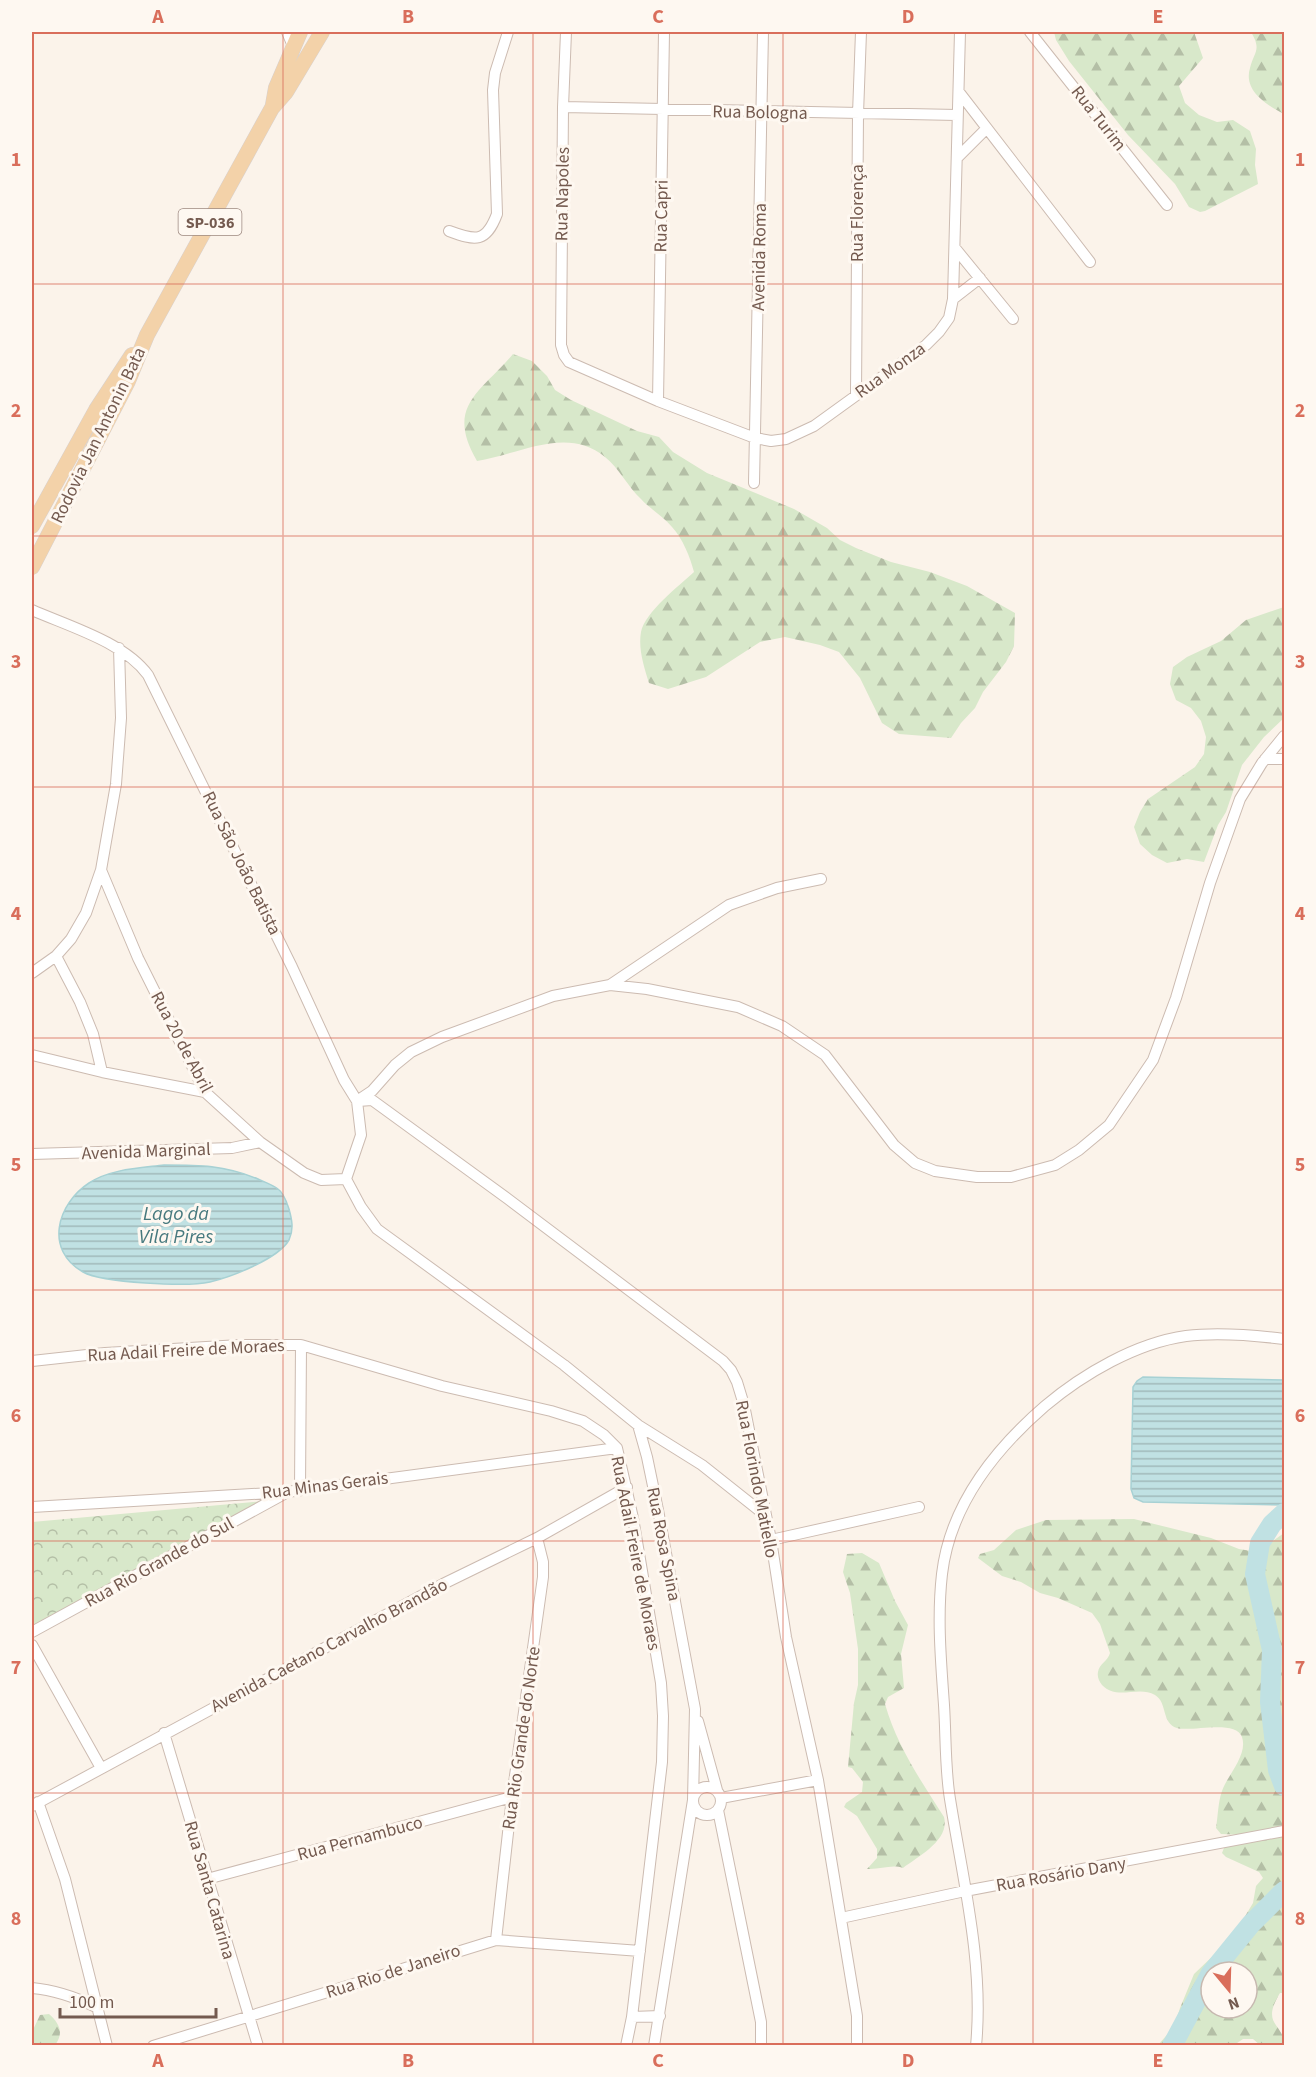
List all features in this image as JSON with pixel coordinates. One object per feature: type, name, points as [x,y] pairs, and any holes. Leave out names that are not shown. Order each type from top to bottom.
[{"type":"main road","name":"Rodovia Jan Antonin Bata","points":[[272,108],[290,39],[300,32]]},
{"type":"main road","name":"Rodovia Jan Antonin Bata","points":[[32,567],[128,381],[147,335],[272,108],[286,92],[322,32]]},
{"type":"main road","name":"Rodovia Jan Antonin Bata","points":[[32,526],[96,410],[118,374],[147,335]]},
{"type":"street","points":[[449,231],[468,238],[483,236],[491,231],[497,214],[493,90],[495,73],[508,32]]},
{"type":"street","name":"Rua Napoles","points":[[564,355],[561,345],[563,106],[566,32]]},
{"type":"street","name":"Rua Capri","points":[[658,401],[664,32]]},
{"type":"street","name":"Avenida Roma","points":[[754,483],[763,32]]},
{"type":"street","name":"Rua Florença","points":[[856,395],[858,114],[861,32]]},
{"type":"street","name":"Rua Monza","points":[[564,355],[569,362],[658,401],[755,438],[771,441],[798,435],[814,426],[926,345],[949,318],[953,299],[960,32]]},
{"type":"street","name":"Rua Turim","points":[[1034,33],[1167,205]]},
{"type":"street","points":[[959,92],[1090,262]]},
{"type":"street","name":"Rua Bologna","points":[[563,106],[957,115]]},
{"type":"street","points":[[957,158],[986,129]]},
{"type":"street","points":[[955,248],[1012,319]]},
{"type":"street","points":[[953,299],[980,278]]},
{"type":"street","name":"Rua São João Batista","points":[[32,610],[119,648],[139,663],[148,675],[292,967],[344,1080],[357,1101],[361,1135],[346,1179]]},
{"type":"street","points":[[32,973],[56,956],[70,939],[86,914],[101,870],[116,784],[121,718],[119,648]]},
{"type":"street","points":[[357,1101],[372,1090],[395,1065],[411,1052],[442,1037],[553,996],[610,985],[647,988],[738,1007],[782,1026],[825,1055],[894,1145],[915,1163],[935,1171],[977,1177],[1011,1177],[1054,1165],[1080,1150],[1109,1125],[1153,1060],[1176,998],[1210,884],[1240,799],[1265,759],[1284,736]]},
{"type":"street","points":[[1265,759],[1284,759]]},
{"type":"street","name":"Rua 20 de Abril","points":[[101,870],[138,958],[205,1092],[260,1142],[304,1173],[321,1180],[346,1179]]},
{"type":"street","points":[[610,985],[729,905],[777,888],[821,879]]},
{"type":"street","points":[[56,956],[80,1002],[93,1034],[102,1072]]},
{"type":"street","points":[[32,1055],[102,1072],[205,1092]]},
{"type":"street","name":"Rua Florindo Matiello","points":[[357,1101],[372,1100],[554,1233],[723,1361],[731,1370],[744,1405],[771,1540],[786,1637],[818,1780],[857,2016],[857,2046]]},
{"type":"street","name":"Avenida Marginal","points":[[32,1154],[232,1148],[260,1142]]},
{"type":"street","points":[[346,1179],[361,1207],[377,1229],[564,1365],[638,1425],[702,1466],[765,1515]]},
{"type":"street","points":[[976,2046],[979,2012],[977,1964],[949,1795],[940,1655],[942,1572],[952,1532],[969,1493],[996,1455],[1018,1431],[1067,1388],[1143,1347],[1186,1336],[1241,1334],[1284,1339]]},
{"type":"street","name":"Rua Adail Freire de Moraes","points":[[32,1361],[105,1353],[240,1345],[301,1345],[442,1386],[551,1411],[583,1421],[604,1435],[616,1448],[627,1487],[661,1683],[663,1716],[662,1762],[632,2017],[626,2046]]},
{"type":"street","points":[[300,1489],[301,1345]]},
{"type":"street","name":"Rua Rosa Spina","points":[[638,1425],[658,1510],[695,1709],[693,1800],[654,2046]]},
{"type":"street","name":"Rua Minas Gerais","points":[[32,1507],[287,1492],[616,1448]]},
{"type":"street","name":"Avenida Caetano Carvalho Brandão","points":[[35,1804],[442,1584],[537,1538],[627,1487]]},
{"type":"street","name":"Rua Rio Grande do Sul","points":[[32,1632],[287,1492]]},
{"type":"street","points":[[771,1540],[919,1508]]},
{"type":"street","name":"Rua Rio Grande do Norte","points":[[496,1940],[512,1797],[543,1577],[543,1562],[537,1538]]},
{"type":"street","points":[[32,1645],[101,1768]]},
{"type":"street","points":[[695,1709],[719,1794],[718,1810],[760,2022],[761,2046]]},
{"type":"street","name":"Rua Santa Catarina","points":[[164,1733],[258,2046]]},
{"type":"street","points":[[718,1810],[705,1815],[698,1812],[693,1800],[696,1792],[710,1787],[719,1794],[818,1780]]},
{"type":"street","name":"Rua Pernambuco","points":[[207,1879],[512,1797]]},
{"type":"street","points":[[35,1804],[65,1879],[107,2046]]},
{"type":"street","name":"Rua Rosário Dany","points":[[841,1918],[966,1891],[1283,1832]]},
{"type":"street","name":"Rua Rio de Janeiro","points":[[153,2046],[496,1940],[640,1952]]},
{"type":"street","points":[[32,1988],[48,1989],[73,1996],[96,2007]]},
{"type":"street","points":[[632,2017],[660,2016]]},
{"type":"green space","points":[[1054,32],[1194,32],[1203,58],[1179,86],[1185,103],[1199,115],[1217,122],[1233,120],[1250,131],[1256,149],[1255,165],[1258,184],[1205,211],[1200,212],[1189,207],[1175,184],[1128,135],[1069,61],[1056,40]]},
{"type":"green space","points":[[1251,32],[1284,32],[1284,114],[1264,102],[1250,84],[1250,68],[1257,47]]},
{"type":"green space","points":[[513,354],[532,361],[547,376],[555,390],[571,400],[637,431],[659,437],[673,452],[707,473],[794,509],[856,548],[891,562],[930,572],[967,586],[1015,613],[1014,646],[1006,662],[983,692],[975,708],[951,738],[899,734],[882,723],[860,678],[839,652],[785,637],[760,642],[706,677],[668,689],[649,683],[643,664],[641,632],[656,608],[694,572],[688,554],[680,537],[668,523],[636,494],[610,461],[590,448],[575,443],[559,443],[477,461],[464,427],[466,413],[479,390]]},
{"type":"green space","points":[[1284,607],[1284,718],[1264,737],[1242,765],[1226,812],[1218,825],[1204,862],[1187,859],[1167,863],[1152,855],[1140,844],[1134,827],[1148,799],[1195,767],[1204,754],[1206,737],[1201,721],[1191,708],[1176,700],[1170,684],[1173,667],[1187,657],[1221,641],[1246,620]]},
{"type":"green space","points":[[265,1501],[33,1628],[32,1522]]},
{"type":"green space","points":[[1134,1519],[1211,1538],[1239,1549],[1251,1551],[1260,1550],[1284,1533],[1284,1993],[1280,1993],[1274,2004],[1272,2018],[1281,2032],[1284,2045],[1260,2045],[1253,2039],[1243,2039],[1234,2045],[1158,2045],[1174,2027],[1194,1974],[1199,1969],[1199,2020],[1259,2020],[1259,1960],[1209,1960],[1244,1918],[1253,1903],[1256,1886],[1263,1878],[1259,1872],[1222,1853],[1224,1848],[1244,1839],[1247,1835],[1221,1834],[1216,1828],[1221,1795],[1240,1758],[1242,1737],[1238,1732],[1223,1727],[1177,1728],[1169,1722],[1162,1703],[1155,1695],[1142,1691],[1121,1693],[1108,1690],[1098,1679],[1098,1674],[1110,1653],[1100,1624],[1092,1613],[1002,1576],[978,1558],[980,1554],[994,1550],[1016,1530],[1046,1520]]},
{"type":"green space","points":[[862,1553],[879,1563],[908,1625],[901,1654],[904,1688],[888,1697],[885,1704],[903,1749],[944,1817],[945,1825],[938,1840],[925,1853],[903,1868],[867,1869],[877,1858],[877,1849],[857,1816],[844,1807],[862,1792],[863,1782],[852,1768],[848,1767],[858,1685],[858,1649],[850,1593],[843,1572],[847,1554]]},
{"type":"green space","points":[[49,2014],[60,2029],[58,2041],[55,2045],[32,2045],[32,2032],[40,2015]]},
{"type":"water","name":"Lago da Vila Pires","points":[[164,1165],[223,1168],[246,1174],[276,1188],[284,1196],[292,1221],[289,1240],[265,1260],[241,1272],[210,1282],[145,1283],[108,1279],[83,1272],[71,1263],[63,1252],[59,1240],[59,1227],[69,1203],[78,1192],[97,1178],[106,1175]]},
{"type":"water","points":[[1143,1377],[1284,1380],[1284,1505],[1143,1502],[1134,1498],[1131,1489],[1133,1387]]},
{"type":"waterway","points":[[1284,1513],[1272,1524],[1260,1543],[1255,1574],[1272,1650],[1270,1702],[1278,1770],[1284,1786]]},
{"type":"waterway","points":[[1222,1960],[1251,1924],[1284,1891]]},
{"type":"waterway","points":[[1172,2046],[1199,1995]]}]
